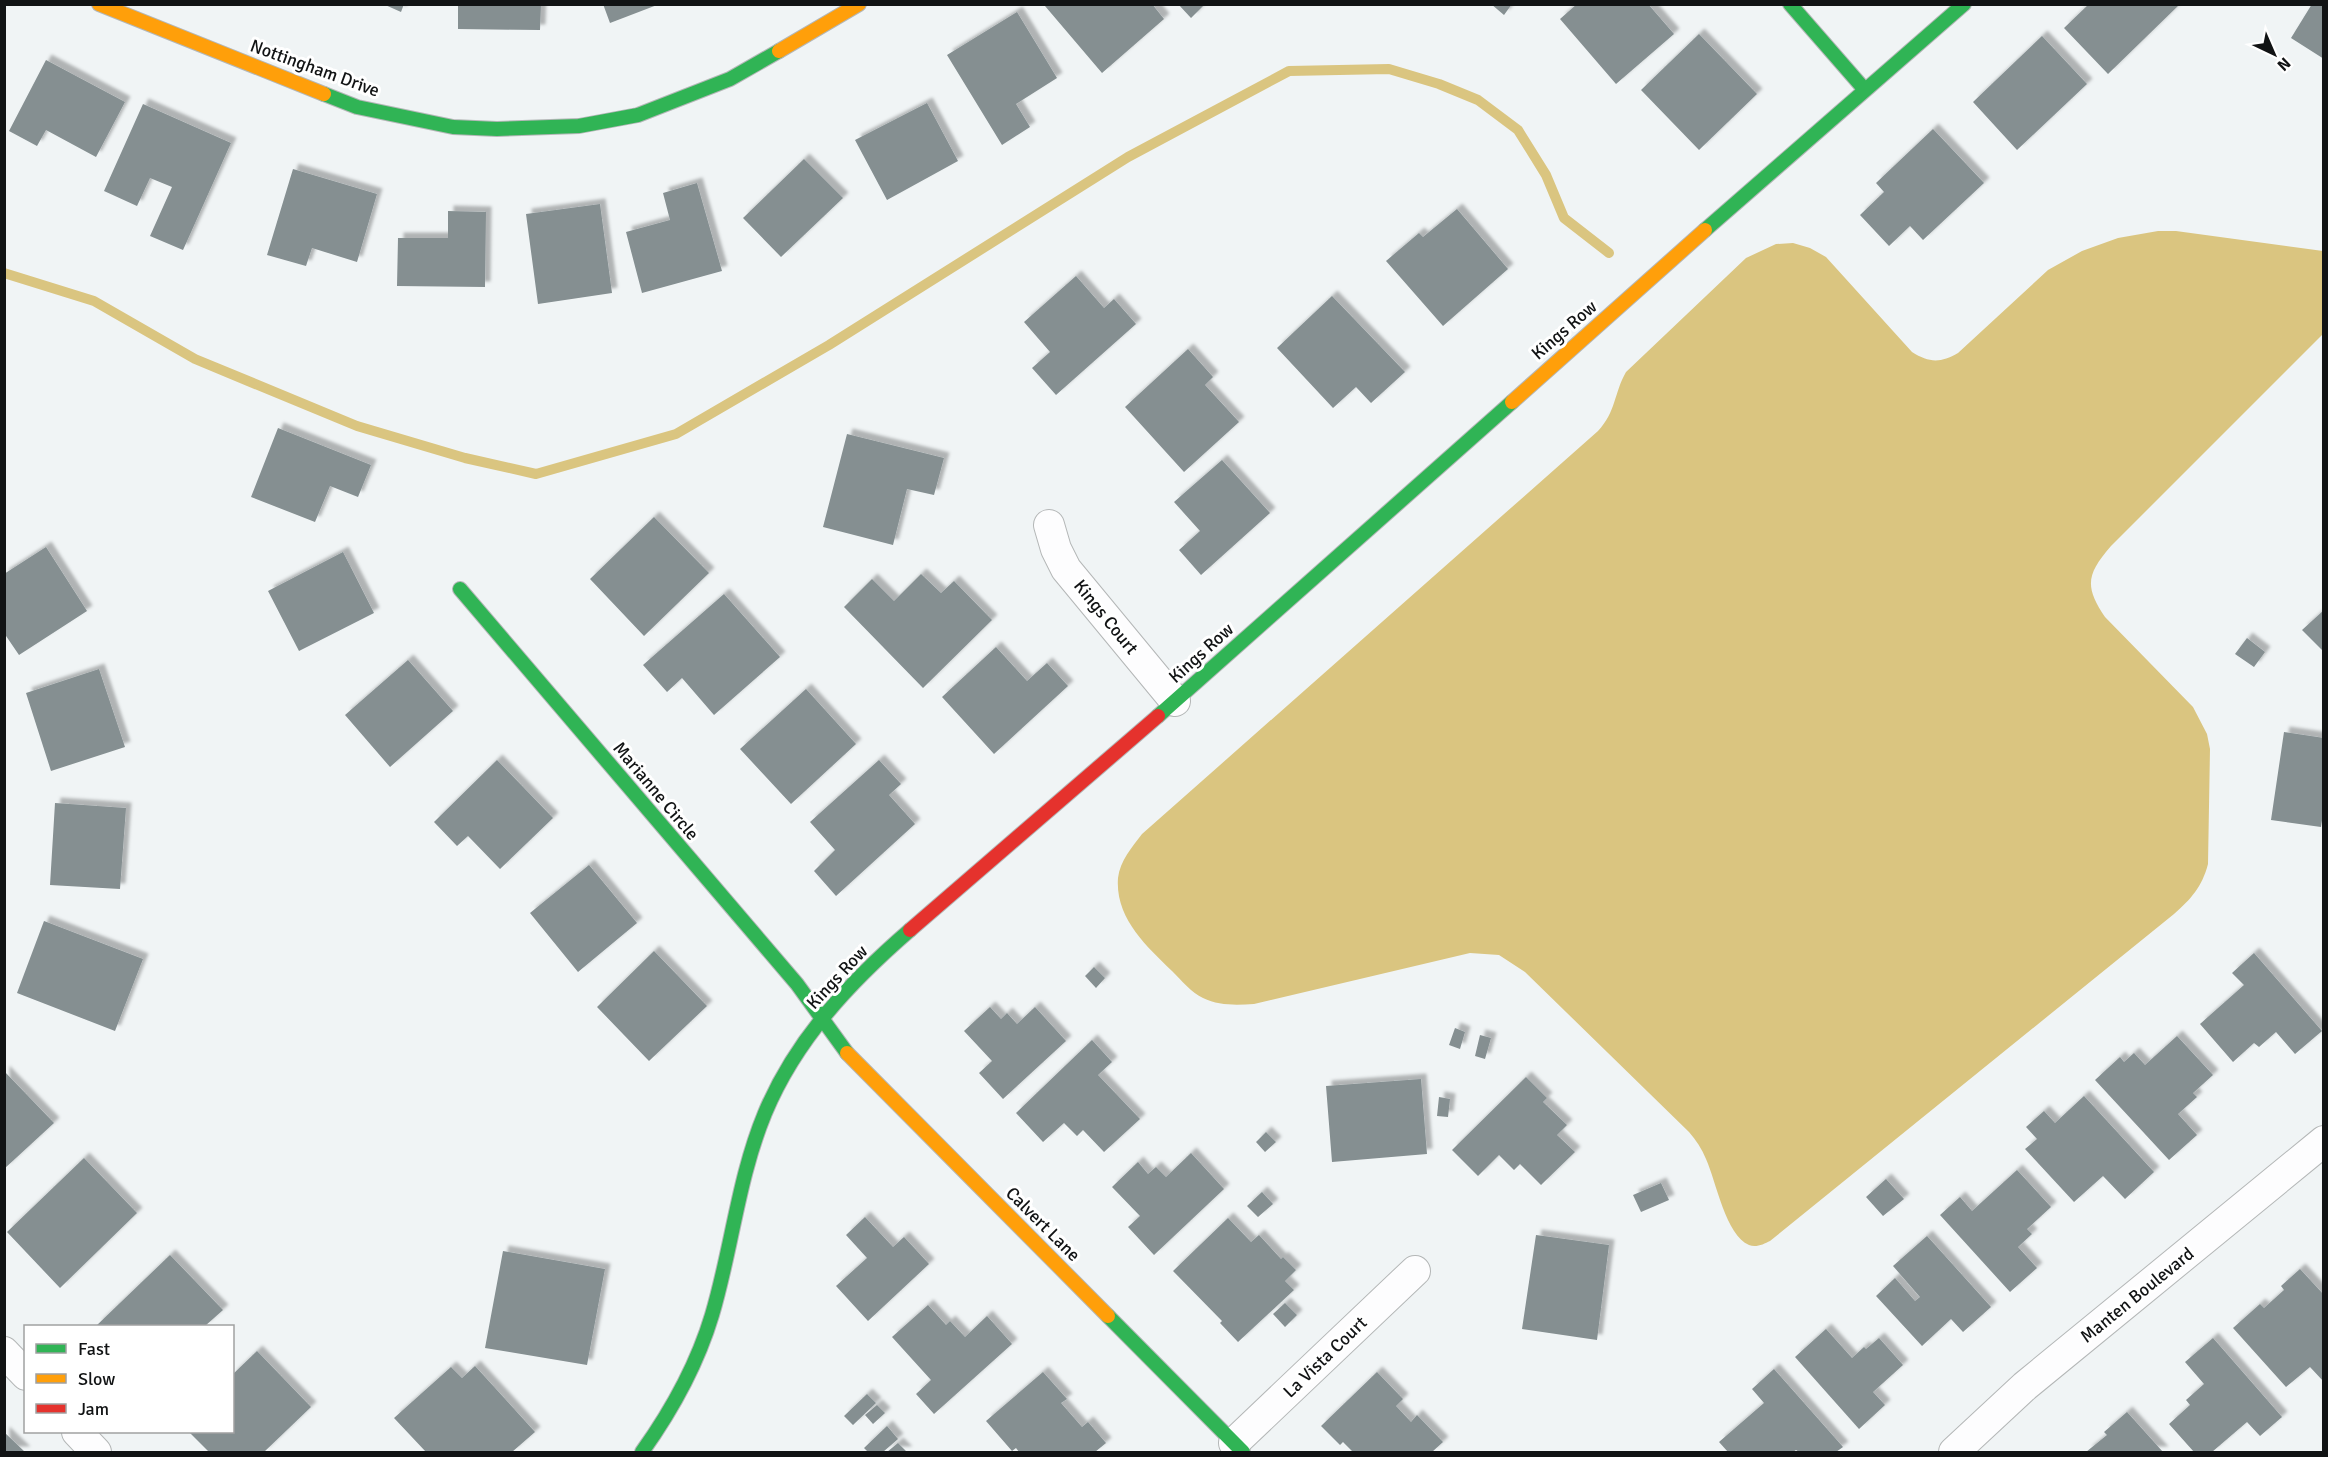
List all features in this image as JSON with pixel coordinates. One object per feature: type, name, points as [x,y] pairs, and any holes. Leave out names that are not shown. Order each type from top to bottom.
[{"type":"street","name":"Nottingham Drive","points":[[99,4],[357,107],[453,127],[497,129],[579,126],[638,115],[730,79],[859,4]]},
{"type":"street","points":[[1791,4],[1865,90]]},
{"type":"street","name":"Kings Row","points":[[642,1452],[669,1413],[685,1383],[707,1330],[759,1128],[792,1062],[821,1018],[878,958],[1174,701],[1502,409],[1964,4]]},
{"type":"street","name":"Kings Court","points":[[1049,525],[1056,549],[1066,569],[1174,701]]},
{"type":"street","name":"Marianne Circle","points":[[460,589],[797,984],[821,1018]]},
{"type":"street","name":"Calvert Lane","points":[[821,1018],[846,1052],[1239,1448]]},
{"type":"street","name":"Manten Boulevard","points":[[1954,1452],[2025,1386],[2324,1142]]},
{"type":"street","name":"La Vista Court","points":[[1239,1448],[1415,1271]]},
{"type":"street","points":[[4,1352],[24,1373]]},
{"type":"street","points":[[78,1433],[96,1452]]},
{"type":"shaded area","points":[[2158,231],[2176,231],[2323,251],[2323,334],[2111,546],[2097,565],[2091,580],[2094,597],[2105,617],[2193,707],[2207,734],[2210,749],[2206,872],[2195,892],[2174,914],[1770,1241],[1754,1246],[1741,1240],[1728,1220],[1704,1155],[1689,1132],[1525,972],[1499,955],[1470,953],[1254,1004],[1228,1004],[1209,1001],[1195,993],[1152,952],[1134,930],[1122,906],[1118,892],[1118,878],[1124,860],[1142,834],[1598,431],[1612,410],[1626,372],[1746,258],[1776,244],[1793,243],[1810,248],[1826,257],[1912,352],[1930,360],[1940,360],[1958,353],[2048,270],[2082,251],[2118,238]]},
{"type":"building","points":[[383,4],[404,4],[401,12]]},
{"type":"building","points":[[458,4],[541,4],[540,30],[458,29]]},
{"type":"building","points":[[603,4],[657,4],[657,5],[610,23]]},
{"type":"building","points":[[1047,4],[1152,4],[1164,19],[1102,73],[1045,6]]},
{"type":"building","points":[[1178,4],[1205,4],[1191,18]]},
{"type":"building","points":[[1491,4],[1512,4],[1504,15]]},
{"type":"building","points":[[1577,4],[1648,4],[1674,34],[1616,84],[1560,19]]},
{"type":"building","points":[[2089,4],[2180,4],[2108,74],[2064,28]]},
{"type":"building","points":[[2312,4],[2324,4],[2324,59],[2291,38]]},
{"type":"building","points":[[1017,12],[1057,78],[1016,104],[1030,127],[1002,145],[947,55]]},
{"type":"building","points":[[1699,34],[1757,94],[1699,150],[1641,90]]},
{"type":"building","points":[[2042,36],[2087,84],[2017,150],[1973,102]]},
{"type":"building","points":[[46,60],[125,102],[96,157],[46,130],[37,146],[9,131]]},
{"type":"building","points":[[927,103],[958,161],[887,200],[855,140]]},
{"type":"building","points":[[143,104],[231,143],[183,250],[150,236],[172,187],[150,178],[137,206],[104,191]]},
{"type":"building","points":[[1933,129],[1984,183],[1923,240],[1910,226],[1889,246],[1860,215],[1884,192],[1876,183]]},
{"type":"building","points":[[804,159],[843,198],[781,257],[743,218]]},
{"type":"building","points":[[293,169],[377,194],[357,262],[312,248],[306,266],[267,255]]},
{"type":"building","points":[[697,183],[722,271],[642,293],[626,232],[670,220],[663,193]]},
{"type":"building","points":[[600,204],[612,293],[538,304],[526,214]]},
{"type":"building","points":[[1457,209],[1508,269],[1443,326],[1386,261],[1419,233],[1423,237]]},
{"type":"building","points":[[448,211],[486,212],[485,287],[397,286],[398,238],[448,238]]},
{"type":"building","points":[[1076,276],[1104,308],[1114,299],[1136,324],[1056,395],[1032,368],[1050,352],[1024,322]]},
{"type":"building","points":[[1332,296],[1405,372],[1371,403],[1356,387],[1333,408],[1277,348]]},
{"type":"building","points":[[1188,349],[1213,377],[1205,385],[1239,422],[1184,472],[1125,407]]},
{"type":"building","points":[[278,428],[371,465],[358,497],[330,486],[315,522],[251,497]]},
{"type":"building","points":[[847,434],[944,458],[934,495],[907,489],[893,545],[823,527]]},
{"type":"building","points":[[1222,460],[1270,513],[1201,575],[1179,550],[1200,531],[1174,502]]},
{"type":"building","points":[[654,517],[709,573],[644,636],[590,579]]},
{"type":"building","points":[[46,547],[87,611],[19,655],[4,633],[4,574]]},
{"type":"building","points":[[343,552],[374,613],[299,651],[268,591]]},
{"type":"building","points":[[921,574],[941,593],[954,581],[992,620],[923,688],[844,607],[872,579],[894,601]]},
{"type":"building","points":[[724,594],[780,657],[714,715],[682,678],[667,692],[643,665]]},
{"type":"building","points":[[2324,610],[2324,652],[2302,630]]},
{"type":"building","points":[[2247,638],[2265,652],[2254,667],[2235,654]]},
{"type":"building","points":[[996,647],[1027,681],[1047,663],[1068,686],[994,754],[942,697]]},
{"type":"building","points":[[408,660],[453,711],[390,767],[345,715]]},
{"type":"building","points":[[99,669],[125,747],[51,771],[26,693]]},
{"type":"building","points":[[806,689],[856,744],[791,804],[740,749]]},
{"type":"building","points":[[2284,732],[2324,738],[2324,806],[2321,827],[2271,820]]},
{"type":"building","points":[[497,760],[553,818],[500,869],[468,836],[457,846],[434,822]]},
{"type":"building","points":[[879,760],[901,784],[889,795],[915,824],[836,896],[814,871],[835,850],[810,822]]},
{"type":"building","points":[[55,803],[126,808],[120,889],[50,885]]},
{"type":"building","points":[[589,865],[637,923],[578,972],[530,913]]},
{"type":"building","points":[[44,921],[143,959],[115,1031],[17,993]]},
{"type":"building","points":[[654,951],[707,1006],[649,1061],[597,1007]]},
{"type":"building","points":[[2254,953],[2322,1031],[2295,1054],[2276,1032],[2259,1047],[2254,1043],[2233,1062],[2200,1024],[2244,985],[2232,973]]},
{"type":"building","points":[[1094,967],[1105,978],[1096,988],[1085,976]]},
{"type":"building","points":[[990,1007],[1001,1019],[1007,1013],[1017,1024],[1035,1007],[1066,1041],[1003,1099],[979,1073],[992,1061],[964,1031]]},
{"type":"building","points":[[1455,1028],[1465,1032],[1460,1049],[1449,1045]]},
{"type":"building","points":[[1480,1035],[1491,1038],[1485,1059],[1475,1056]]},
{"type":"building","points":[[2177,1036],[2213,1075],[2193,1093],[2197,1097],[2178,1114],[2197,1135],[2169,1160],[2095,1080],[2120,1057],[2124,1062],[2134,1053],[2145,1065]]},
{"type":"building","points":[[1092,1040],[1112,1062],[1098,1075],[1140,1119],[1104,1152],[1083,1130],[1077,1136],[1064,1123],[1043,1142],[1016,1113]]},
{"type":"building","points":[[4,1071],[54,1123],[4,1169]]},
{"type":"building","points":[[1526,1077],[1547,1098],[1543,1102],[1567,1125],[1557,1135],[1575,1152],[1541,1185],[1520,1164],[1514,1170],[1499,1155],[1478,1176],[1452,1150]]},
{"type":"building","points":[[1421,1079],[1427,1154],[1332,1162],[1326,1086]]},
{"type":"building","points":[[2084,1096],[2154,1172],[2125,1199],[2103,1176],[2074,1202],[2025,1149],[2037,1139],[2026,1127],[2044,1111],[2055,1123]]},
{"type":"building","points":[[1439,1097],[1450,1099],[1448,1117],[1437,1116]]},
{"type":"building","points":[[1266,1132],[1276,1142],[1265,1152],[1256,1142]]},
{"type":"building","points":[[1191,1153],[1224,1189],[1154,1255],[1128,1227],[1140,1216],[1112,1187],[1138,1162],[1148,1174],[1156,1167],[1166,1177]]},
{"type":"building","points":[[84,1158],[137,1213],[60,1288],[7,1232]]},
{"type":"building","points":[[2017,1170],[2051,1207],[2027,1229],[2032,1234],[2018,1247],[2037,1268],[2010,1292],[1940,1215],[1960,1197],[1972,1211]]},
{"type":"building","points":[[1886,1179],[1904,1199],[1883,1216],[1866,1197]]},
{"type":"building","points":[[1661,1183],[1669,1200],[1641,1212],[1633,1195]]},
{"type":"building","points":[[1262,1192],[1273,1204],[1258,1217],[1247,1206]]},
{"type":"building","points":[[865,1217],[893,1247],[904,1237],[929,1264],[868,1321],[836,1286],[867,1258],[846,1235]]},
{"type":"building","points":[[1228,1218],[1251,1242],[1259,1235],[1281,1259],[1283,1257],[1296,1270],[1285,1281],[1294,1290],[1238,1342],[1220,1323],[1222,1321],[1173,1271]]},
{"type":"building","points":[[1536,1235],[1609,1245],[1597,1340],[1522,1329]]},
{"type":"building","points":[[1927,1236],[1991,1307],[1963,1332],[1951,1319],[1922,1346],[1876,1296],[1895,1278],[1915,1301],[1920,1297],[1893,1266]]},
{"type":"building","points":[[503,1251],[605,1269],[587,1365],[485,1348]]},
{"type":"building","points":[[170,1255],[223,1310],[206,1325],[97,1325]]},
{"type":"building","points":[[2300,1269],[2324,1295],[2324,1382],[2310,1367],[2286,1387],[2233,1328],[2260,1304],[2264,1308],[2284,1290],[2281,1286]]},
{"type":"building","points":[[1285,1303],[1297,1315],[1285,1327],[1273,1314]]},
{"type":"building","points":[[928,1305],[946,1325],[950,1321],[965,1337],[987,1316],[1012,1344],[934,1414],[916,1394],[931,1380],[892,1337]]},
{"type":"building","points":[[1826,1329],[1852,1358],[1879,1338],[1903,1365],[1873,1392],[1885,1405],[1859,1429],[1795,1357]]},
{"type":"building","points":[[2213,1338],[2282,1417],[2260,1436],[2247,1422],[2212,1452],[2194,1452],[2169,1424],[2190,1405],[2186,1400],[2204,1384],[2185,1362]]},
{"type":"building","points":[[257,1351],[311,1407],[264,1452],[209,1452],[190,1433],[234,1433],[234,1373]]},
{"type":"building","points":[[475,1366],[535,1432],[512,1452],[426,1452],[394,1418],[451,1367],[462,1378]]},
{"type":"building","points":[[1774,1369],[1843,1447],[1836,1452],[1799,1452],[1796,1450],[1793,1452],[1728,1452],[1719,1442],[1764,1403],[1752,1389]]},
{"type":"building","points":[[1043,1372],[1067,1399],[1061,1403],[1082,1427],[1088,1422],[1106,1443],[1095,1452],[1019,1452],[1016,1448],[1012,1451],[986,1421]]},
{"type":"building","points":[[1377,1372],[1403,1399],[1396,1406],[1411,1422],[1417,1415],[1443,1442],[1432,1452],[1353,1452],[1343,1442],[1340,1445],[1321,1426]]},
{"type":"building","points":[[867,1394],[876,1403],[853,1425],[844,1416]]},
{"type":"building","points":[[877,1405],[885,1413],[873,1424],[865,1415]]},
{"type":"building","points":[[2127,1412],[2163,1452],[2086,1452],[2107,1435],[2104,1432]]},
{"type":"building","points":[[887,1426],[898,1439],[883,1452],[868,1452],[864,1448]]},
{"type":"building","points":[[4,1432],[25,1452],[4,1452]]},
{"type":"building","points":[[898,1443],[907,1452],[887,1452]]},
{"type":"waterway","points":[[4,273],[94,301],[195,359],[357,426],[465,458],[536,474],[676,434],[829,345],[1128,157],[1289,71],[1389,69],[1439,84],[1478,100],[1518,130],[1546,175],[1564,218],[1609,253]]},
{"type":"traffic: fast","points":[[1790,4],[1865,90]]},
{"type":"traffic: fast","points":[[1705,230],[1964,4]]},
{"type":"traffic: fast","points":[[324,94],[357,107],[453,127],[497,129],[579,126],[638,115],[730,79],[779,51]]},
{"type":"traffic: fast","points":[[1158,716],[1512,402]]},
{"type":"traffic: fast","points":[[460,589],[797,984],[847,1053]]},
{"type":"traffic: fast","points":[[642,1452],[683,1386],[706,1334],[719,1290],[748,1163],[765,1113],[778,1086],[792,1060],[827,1013],[866,970],[910,930]]},
{"type":"traffic: fast","points":[[1108,1316],[1243,1452]]},
{"type":"traffic: slow","points":[[99,4],[324,94]]},
{"type":"traffic: slow","points":[[779,51],[859,4]]},
{"type":"traffic: slow","points":[[1512,402],[1705,230]]},
{"type":"traffic: slow","points":[[847,1053],[1108,1316]]},
{"type":"traffic: jam","points":[[910,930],[1158,716]]}]
